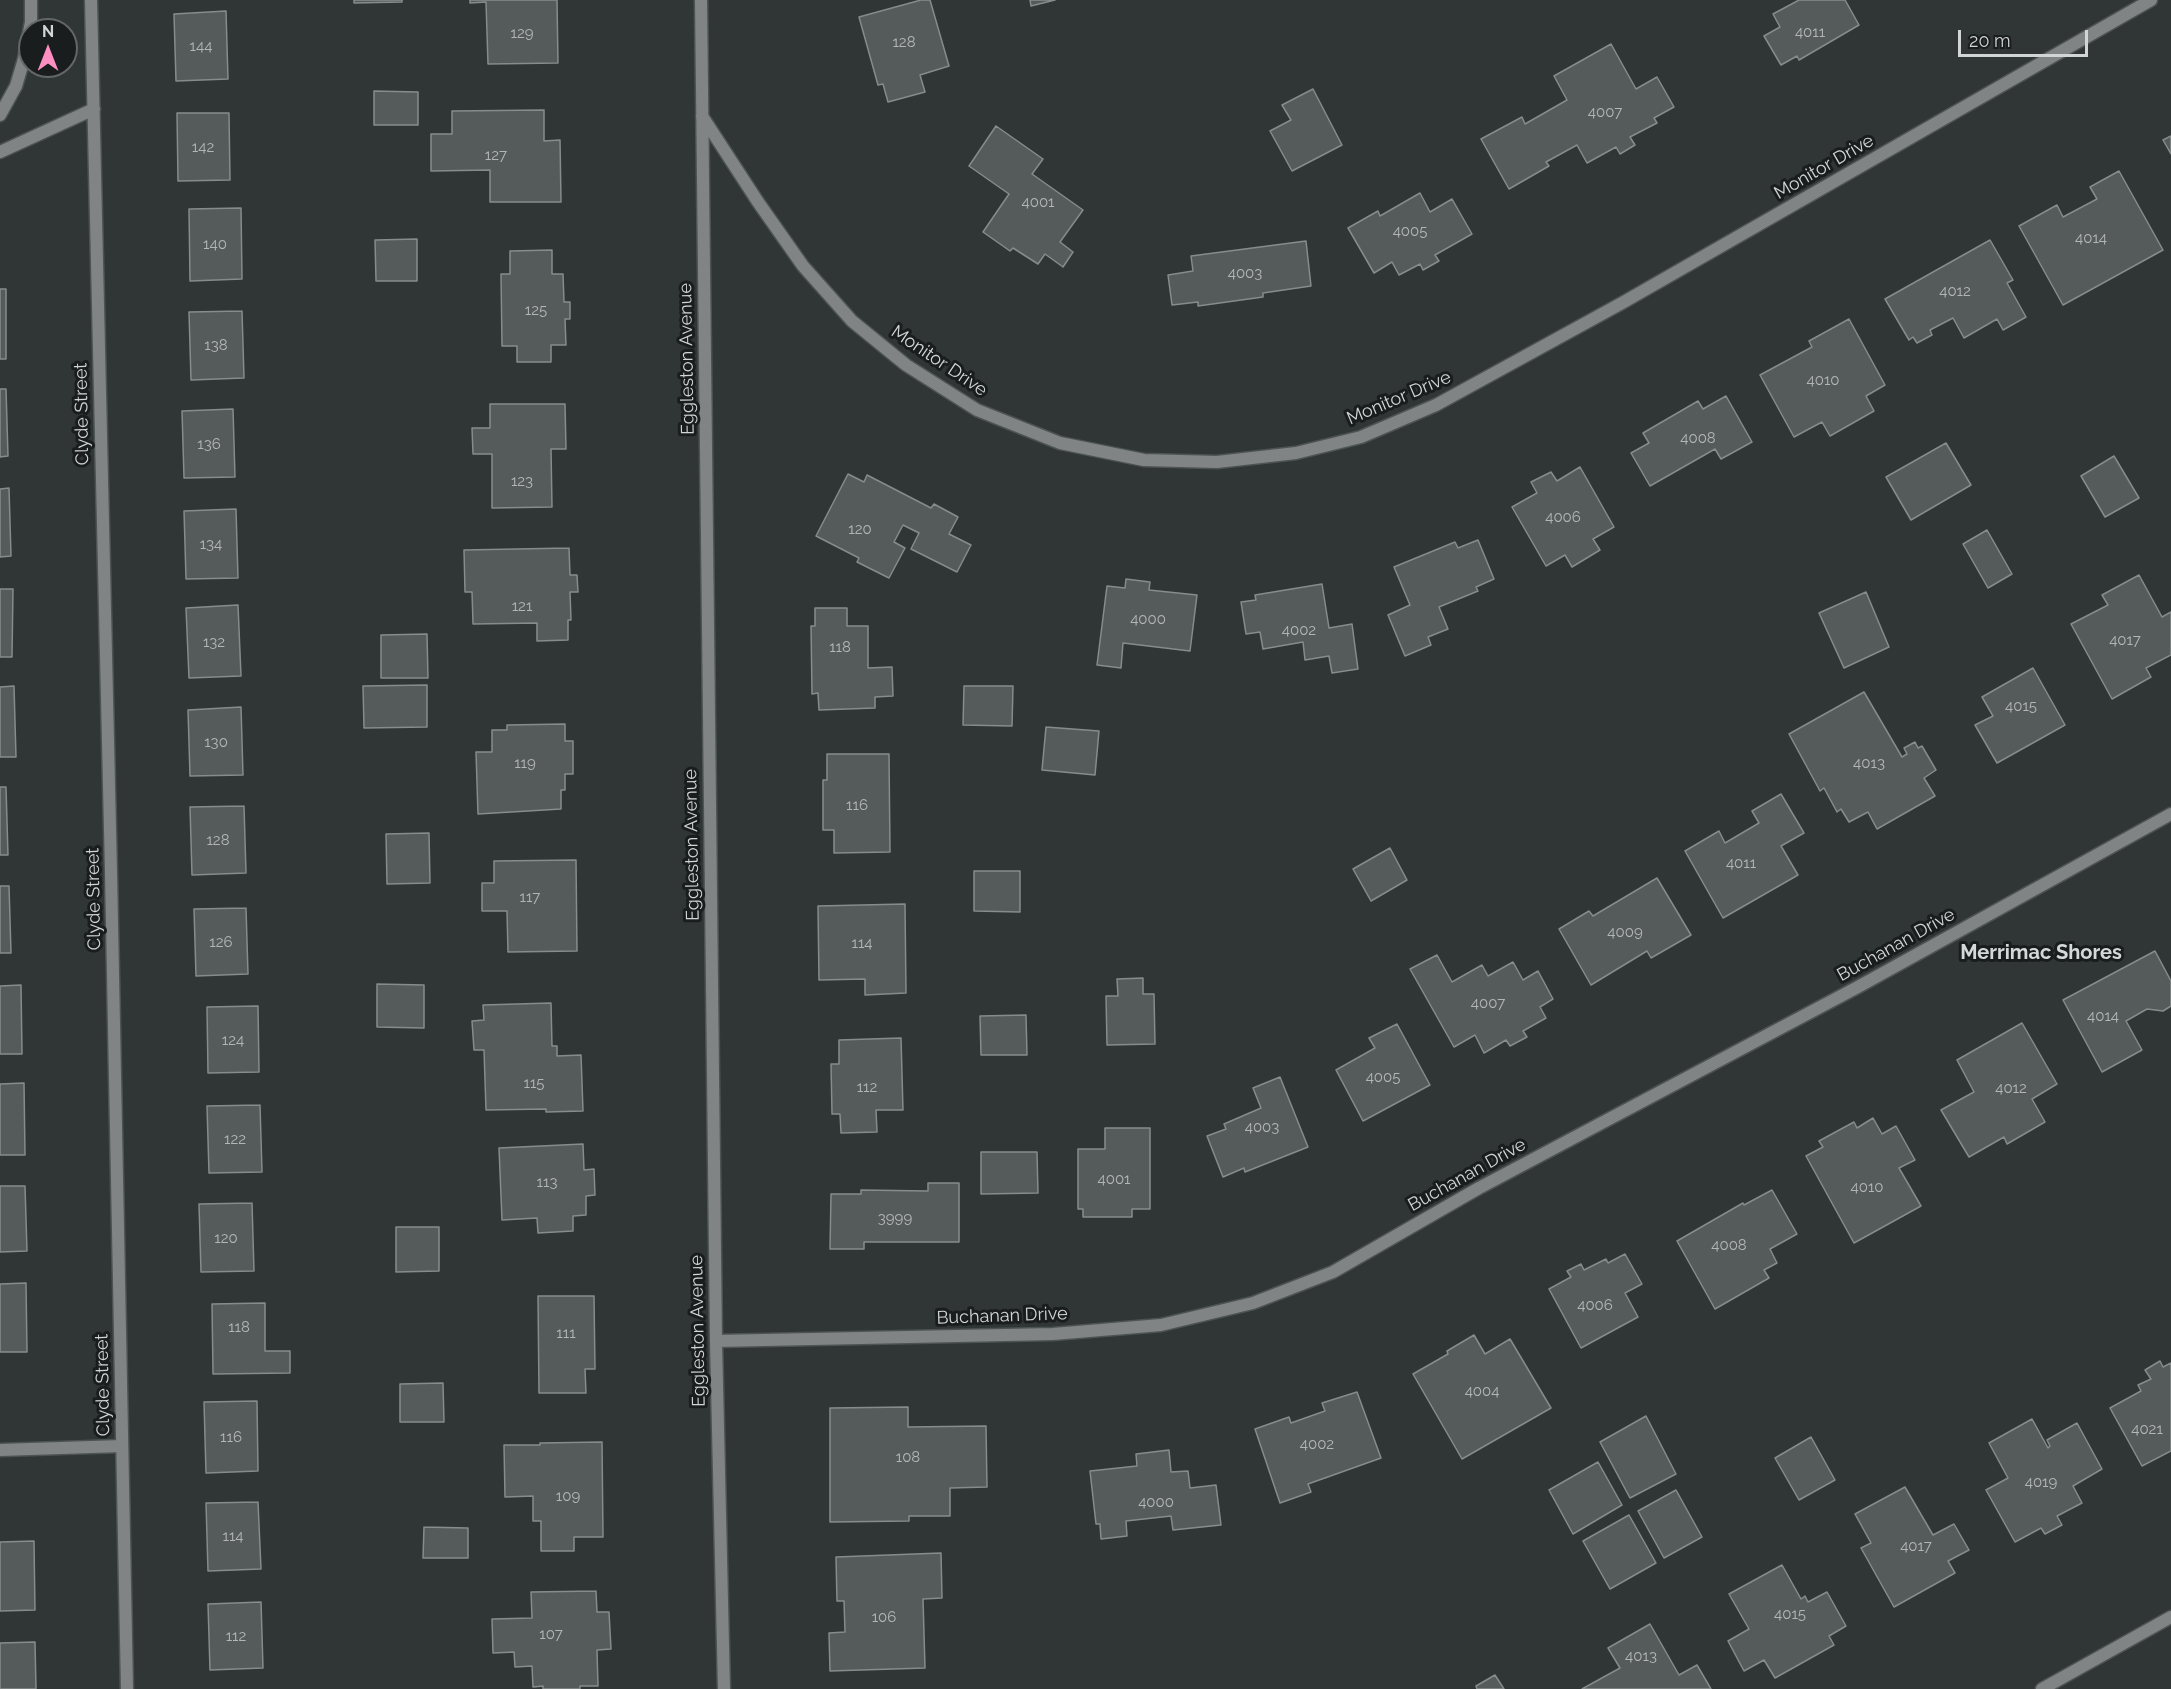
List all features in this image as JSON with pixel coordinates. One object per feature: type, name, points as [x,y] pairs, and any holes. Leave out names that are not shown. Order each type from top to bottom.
[{"type":"street","points":[[0,115],[16,86],[24,59],[31,22],[31,0]]},
{"type":"street","name":"Clyde Street","points":[[92,0],[127,1689]]},
{"type":"street","name":"Eggleston Avenue","points":[[701,0],[716,1341],[724,1689]]},
{"type":"street","name":"Monitor Drive","points":[[702,116],[803,266],[852,321],[906,365],[977,410],[1060,443],[1144,460],[1217,462],[1296,453],[1350,440],[1436,405],[1622,303],[2151,0]]},
{"type":"street","points":[[0,152],[93,109]]},
{"type":"street","name":"Buchanan Drive","points":[[716,1341],[1053,1334],[1161,1324],[1253,1303],[1333,1272],[1479,1188],[1856,988],[2171,814]]},
{"type":"street","points":[[0,1450],[122,1446]]},
{"type":"street","points":[[2042,1689],[2171,1617]]},
{"type":"building","points":[[354,0],[402,0],[402,2],[354,3]]},
{"type":"building","points":[[470,0],[557,0],[558,63],[488,64],[486,2],[470,3]]},
{"type":"building","points":[[921,0],[930,0],[949,66],[920,75],[925,92],[888,102],[883,84],[878,85],[859,17]]},
{"type":"building","points":[[1030,0],[1055,0],[1031,6]]},
{"type":"building","points":[[1799,0],[1845,0],[1859,25],[1799,60],[1797,56],[1781,65],[1764,36],[1780,27],[1773,14]]},
{"type":"building","points":[[226,11],[228,79],[176,81],[174,14]]},
{"type":"building","points":[[1611,44],[1636,89],[1657,77],[1674,107],[1654,118],[1657,123],[1630,137],[1635,145],[1620,154],[1616,147],[1587,163],[1577,145],[1546,162],[1549,166],[1509,189],[1481,139],[1522,117],[1525,124],[1567,100],[1554,76]]},
{"type":"building","points":[[1313,89],[1342,145],[1292,171],[1270,131],[1291,120],[1282,105]]},
{"type":"building","points":[[374,91],[418,92],[418,125],[374,125]]},
{"type":"building","points":[[544,110],[544,141],[560,140],[561,202],[490,202],[490,170],[431,171],[431,134],[452,134],[452,111]]},
{"type":"building","points":[[177,113],[229,113],[230,180],[178,181]]},
{"type":"building","points":[[996,126],[1043,159],[1032,174],[1083,210],[1060,242],[1073,252],[1063,267],[1045,254],[1038,264],[1013,248],[1010,251],[983,232],[1009,194],[969,166]]},
{"type":"building","points":[[2171,136],[2171,154],[2163,140]]},
{"type":"building","points":[[2119,171],[2163,250],[2063,305],[2019,226],[2057,205],[2063,217],[2097,199],[2090,187]]},
{"type":"building","points":[[1420,193],[1430,212],[1452,199],[1472,234],[1435,255],[1439,261],[1423,270],[1420,264],[1399,275],[1392,262],[1374,273],[1348,228],[1378,211],[1380,216]]},
{"type":"building","points":[[241,208],[242,279],[190,281],[189,209]]},
{"type":"building","points":[[417,239],[417,281],[376,281],[375,240]]},
{"type":"building","points":[[1990,240],[2013,280],[2007,283],[2026,317],[2003,330],[1997,319],[1964,338],[1953,318],[1930,330],[1932,335],[1917,343],[1913,337],[1909,340],[1885,299]]},
{"type":"building","points":[[1306,241],[1311,286],[1263,293],[1263,297],[1198,306],[1198,302],[1172,305],[1168,275],[1193,271],[1191,256]]},
{"type":"building","points":[[552,250],[552,274],[563,274],[564,302],[570,302],[570,319],[565,319],[566,345],[551,345],[551,362],[517,362],[517,346],[502,346],[501,274],[510,274],[510,251]]},
{"type":"building","points":[[0,289],[6,289],[6,359],[0,359]]},
{"type":"building","points":[[242,311],[244,378],[191,380],[189,312]]},
{"type":"building","points":[[1849,319],[1885,385],[1866,396],[1874,411],[1830,436],[1822,422],[1794,437],[1760,375],[1812,347],[1809,341]]},
{"type":"building","points":[[0,389],[6,389],[8,456],[0,457]]},
{"type":"building","points":[[1726,396],[1752,442],[1721,459],[1715,449],[1650,486],[1631,453],[1649,443],[1643,433],[1698,401],[1703,409]]},
{"type":"building","points":[[490,404],[565,404],[566,449],[551,449],[552,507],[492,508],[492,454],[473,454],[472,428],[490,428]]},
{"type":"building","points":[[233,409],[235,477],[184,478],[182,411]]},
{"type":"building","points":[[1946,443],[1971,485],[1911,520],[1886,477]]},
{"type":"building","points":[[2114,456],[2139,498],[2105,517],[2081,476]]},
{"type":"building","points":[[1580,467],[1614,527],[1593,539],[1600,550],[1572,567],[1565,555],[1546,566],[1512,507],[1537,493],[1531,482],[1551,472],[1557,481]]},
{"type":"building","points":[[848,474],[864,482],[867,475],[931,508],[934,504],[958,517],[949,534],[971,545],[957,572],[911,549],[919,533],[903,525],[894,542],[905,548],[889,578],[857,562],[859,558],[816,536]]},
{"type":"building","points":[[9,488],[11,556],[0,557],[0,489]]},
{"type":"building","points":[[236,509],[238,578],[186,579],[184,511]]},
{"type":"building","points":[[1987,530],[2012,574],[1988,588],[1963,544]]},
{"type":"building","points":[[1478,540],[1494,579],[1476,587],[1478,591],[1439,607],[1448,629],[1428,637],[1431,645],[1405,656],[1388,615],[1410,605],[1394,567],[1455,542],[1458,548]]},
{"type":"building","points":[[569,548],[570,575],[577,575],[578,592],[570,592],[571,620],[568,620],[568,640],[537,641],[537,623],[473,624],[472,592],[465,592],[464,550]]},
{"type":"building","points":[[2139,575],[2162,617],[2171,612],[2171,655],[2146,668],[2151,677],[2112,699],[2071,624],[2108,605],[2102,595]]},
{"type":"building","points":[[1126,579],[1150,582],[1149,590],[1197,595],[1190,651],[1123,643],[1121,668],[1097,665],[1107,586],[1125,588]]},
{"type":"building","points":[[1322,584],[1329,628],[1352,624],[1358,669],[1332,673],[1329,656],[1305,660],[1303,642],[1263,649],[1260,632],[1246,634],[1241,602],[1256,600],[1255,595]]},
{"type":"building","points":[[0,589],[13,589],[12,657],[0,657]]},
{"type":"building","points":[[1866,592],[1889,647],[1844,668],[1819,613]]},
{"type":"building","points":[[238,605],[241,676],[189,678],[186,608]]},
{"type":"building","points":[[815,608],[847,608],[847,626],[868,626],[868,668],[892,667],[893,696],[875,697],[875,708],[819,710],[818,693],[812,694],[811,626],[815,626]]},
{"type":"building","points":[[427,634],[428,678],[381,678],[381,635]]},
{"type":"building","points":[[2033,668],[2065,725],[1997,763],[1975,725],[1993,716],[1982,697]]},
{"type":"building","points":[[427,685],[427,727],[364,728],[363,686]]},
{"type":"building","points":[[14,686],[16,757],[0,757],[0,687]]},
{"type":"building","points":[[964,686],[1013,686],[1012,726],[963,725]]},
{"type":"building","points":[[1864,692],[1902,757],[1907,754],[1904,748],[1915,742],[1918,748],[1922,746],[1936,770],[1924,778],[1935,796],[1877,829],[1868,812],[1849,822],[1841,809],[1837,812],[1824,788],[1820,791],[1789,734]]},
{"type":"building","points":[[241,707],[243,775],[190,776],[188,710]]},
{"type":"building","points":[[565,724],[565,741],[573,741],[573,774],[565,774],[565,790],[561,790],[561,809],[478,814],[476,752],[492,752],[492,730],[507,730],[507,725]]},
{"type":"building","points":[[1046,727],[1099,731],[1095,775],[1042,770]]},
{"type":"building","points":[[827,754],[889,754],[890,852],[834,853],[834,830],[823,830],[823,780],[827,780]]},
{"type":"building","points":[[0,787],[6,787],[8,855],[0,855]]},
{"type":"building","points":[[1781,794],[1804,833],[1781,846],[1798,875],[1723,918],[1685,851],[1719,831],[1725,843],[1759,823],[1752,811]]},
{"type":"building","points":[[244,806],[246,873],[192,875],[190,807]]},
{"type":"building","points":[[429,833],[430,883],[387,884],[386,834]]},
{"type":"building","points":[[1390,848],[1407,880],[1371,901],[1353,869]]},
{"type":"building","points":[[576,860],[577,951],[508,952],[507,911],[482,911],[482,883],[494,883],[494,861]]},
{"type":"building","points":[[974,871],[1020,871],[1020,912],[974,911]]},
{"type":"building","points":[[1657,878],[1691,935],[1651,958],[1647,951],[1591,985],[1559,929],[1589,911],[1593,916]]},
{"type":"building","points":[[0,886],[9,886],[11,953],[0,953]]},
{"type":"building","points":[[905,904],[906,993],[865,995],[865,979],[819,980],[818,906]]},
{"type":"building","points":[[246,908],[248,974],[196,976],[194,909]]},
{"type":"building","points":[[2155,951],[2171,981],[2171,1006],[2163,1011],[2147,1009],[2126,1021],[2142,1050],[2102,1072],[2063,1000]]},
{"type":"building","points":[[1437,955],[1452,982],[1482,965],[1488,976],[1513,962],[1523,980],[1538,971],[1553,999],[1540,1007],[1546,1018],[1523,1031],[1527,1037],[1510,1046],[1506,1040],[1484,1053],[1475,1035],[1454,1047],[1410,969]]},
{"type":"building","points":[[1143,978],[1143,994],[1154,994],[1155,1044],[1107,1045],[1106,996],[1118,996],[1117,979]]},
{"type":"building","points":[[377,984],[424,985],[424,1028],[377,1027]]},
{"type":"building","points":[[21,985],[22,1054],[0,1054],[0,986]]},
{"type":"building","points":[[551,1003],[552,1046],[557,1046],[557,1056],[581,1055],[583,1111],[486,1110],[484,1050],[474,1050],[472,1021],[484,1020],[483,1005]]},
{"type":"building","points":[[258,1006],[259,1072],[208,1073],[207,1007]]},
{"type":"building","points":[[1026,1015],[1027,1055],[981,1055],[980,1016]]},
{"type":"building","points":[[2022,1023],[2057,1084],[2032,1099],[2045,1122],[2007,1144],[2004,1137],[1969,1157],[1941,1110],[1974,1092],[1957,1060]]},
{"type":"building","points":[[1397,1024],[1430,1085],[1363,1121],[1336,1070],[1375,1048],[1369,1038]]},
{"type":"building","points":[[901,1038],[903,1110],[876,1110],[877,1132],[841,1133],[840,1114],[832,1114],[831,1064],[839,1064],[839,1040]]},
{"type":"building","points":[[1280,1077],[1308,1147],[1245,1172],[1244,1168],[1223,1177],[1207,1136],[1226,1129],[1224,1124],[1261,1108],[1253,1088]]},
{"type":"building","points":[[24,1083],[25,1155],[0,1155],[0,1084]]},
{"type":"building","points":[[260,1105],[262,1172],[209,1173],[207,1106]]},
{"type":"building","points":[[1873,1118],[1882,1134],[1896,1126],[1915,1160],[1899,1168],[1921,1206],[1854,1243],[1806,1156],[1823,1147],[1819,1141],[1854,1122],[1857,1128]]},
{"type":"building","points":[[1105,1128],[1150,1128],[1150,1209],[1132,1209],[1132,1217],[1083,1217],[1083,1209],[1078,1209],[1078,1149],[1105,1149]]},
{"type":"building","points":[[583,1144],[584,1170],[594,1169],[595,1195],[586,1196],[586,1215],[573,1216],[573,1231],[538,1233],[537,1218],[502,1220],[499,1148]]},
{"type":"building","points":[[981,1152],[1037,1152],[1038,1193],[981,1194]]},
{"type":"building","points":[[928,1183],[959,1183],[959,1242],[864,1242],[864,1249],[830,1249],[831,1194],[861,1194],[861,1190],[928,1191]]},
{"type":"building","points":[[0,1186],[25,1186],[27,1251],[0,1252]]},
{"type":"building","points":[[1772,1190],[1797,1234],[1770,1249],[1777,1263],[1764,1270],[1769,1278],[1715,1309],[1677,1241],[1743,1203],[1744,1205]]},
{"type":"building","points":[[252,1203],[254,1271],[201,1272],[199,1204]]},
{"type":"building","points":[[396,1227],[439,1227],[439,1271],[396,1272]]},
{"type":"building","points":[[1625,1254],[1642,1284],[1625,1293],[1638,1317],[1581,1348],[1549,1289],[1571,1277],[1567,1271],[1581,1264],[1584,1270],[1606,1259],[1608,1263]]},
{"type":"building","points":[[26,1283],[27,1352],[0,1352],[0,1284]]},
{"type":"building","points":[[538,1296],[594,1296],[595,1369],[585,1369],[586,1393],[539,1393]]},
{"type":"building","points":[[265,1303],[265,1351],[290,1351],[290,1373],[213,1374],[212,1304]]},
{"type":"building","points":[[1474,1335],[1485,1354],[1510,1339],[1551,1408],[1462,1459],[1413,1374],[1448,1354],[1447,1351]]},
{"type":"building","points":[[2160,1361],[2163,1367],[2171,1363],[2171,1451],[2142,1466],[2110,1408],[2141,1391],[2138,1385],[2151,1379],[2145,1370]]},
{"type":"building","points":[[443,1383],[444,1422],[400,1422],[400,1384]]},
{"type":"building","points":[[1357,1392],[1381,1458],[1308,1484],[1311,1492],[1280,1503],[1255,1429],[1289,1417],[1291,1423],[1325,1411],[1322,1403]]},
{"type":"building","points":[[257,1401],[258,1471],[206,1473],[204,1402]]},
{"type":"building","points":[[908,1407],[908,1427],[986,1426],[987,1487],[950,1488],[950,1516],[909,1516],[909,1521],[830,1522],[830,1408]]},
{"type":"building","points":[[1646,1416],[1676,1474],[1630,1498],[1600,1442]]},
{"type":"building","points":[[2032,1419],[2048,1448],[2050,1446],[2047,1440],[2077,1423],[2102,1469],[2073,1486],[2082,1503],[2057,1516],[2062,1525],[2045,1534],[2041,1528],[2015,1542],[1986,1490],[2008,1478],[1989,1443]]},
{"type":"building","points":[[1811,1437],[1835,1480],[1799,1500],[1775,1458]]},
{"type":"building","points":[[602,1442],[603,1537],[574,1537],[574,1551],[541,1551],[541,1521],[533,1521],[533,1496],[505,1497],[504,1445]]},
{"type":"building","points":[[1169,1450],[1171,1472],[1188,1471],[1190,1488],[1216,1485],[1221,1525],[1173,1530],[1171,1516],[1126,1521],[1127,1536],[1101,1539],[1100,1524],[1096,1524],[1090,1471],[1137,1466],[1136,1454]]},
{"type":"building","points":[[1598,1462],[1622,1505],[1573,1534],[1549,1490]]},
{"type":"building","points":[[1905,1487],[1933,1535],[1954,1524],[1969,1550],[1948,1561],[1955,1573],[1894,1607],[1861,1548],[1871,1543],[1855,1514]]},
{"type":"building","points":[[1676,1490],[1702,1537],[1664,1558],[1638,1511]]},
{"type":"building","points":[[258,1502],[261,1569],[208,1571],[206,1503]]},
{"type":"building","points":[[1629,1515],[1656,1563],[1610,1589],[1583,1541]]},
{"type":"building","points":[[424,1527],[468,1528],[468,1558],[423,1558]]},
{"type":"building","points":[[34,1541],[35,1610],[0,1611],[0,1542]]},
{"type":"building","points":[[941,1553],[942,1598],[923,1599],[925,1668],[830,1671],[829,1633],[845,1632],[844,1601],[837,1601],[836,1557]]},
{"type":"building","points":[[1782,1565],[1801,1599],[1805,1596],[1808,1602],[1827,1592],[1846,1626],[1829,1636],[1834,1645],[1775,1678],[1764,1660],[1744,1671],[1728,1641],[1749,1629],[1729,1594]]},
{"type":"building","points":[[596,1591],[597,1612],[609,1612],[611,1649],[597,1650],[598,1686],[580,1686],[580,1689],[533,1687],[532,1666],[515,1667],[514,1652],[493,1653],[492,1619],[532,1618],[531,1592]]},
{"type":"building","points":[[261,1602],[263,1668],[210,1670],[208,1604]]},
{"type":"building","points":[[1650,1624],[1679,1675],[1697,1665],[1711,1689],[1582,1689],[1620,1668],[1608,1648]]},
{"type":"building","points":[[35,1642],[36,1689],[0,1689],[0,1643]]},
{"type":"building","points":[[1495,1675],[1504,1689],[1477,1689],[1476,1686]]},
{"type":"district","name":"Merrimac Shores","points":[[2041,953]]}]
